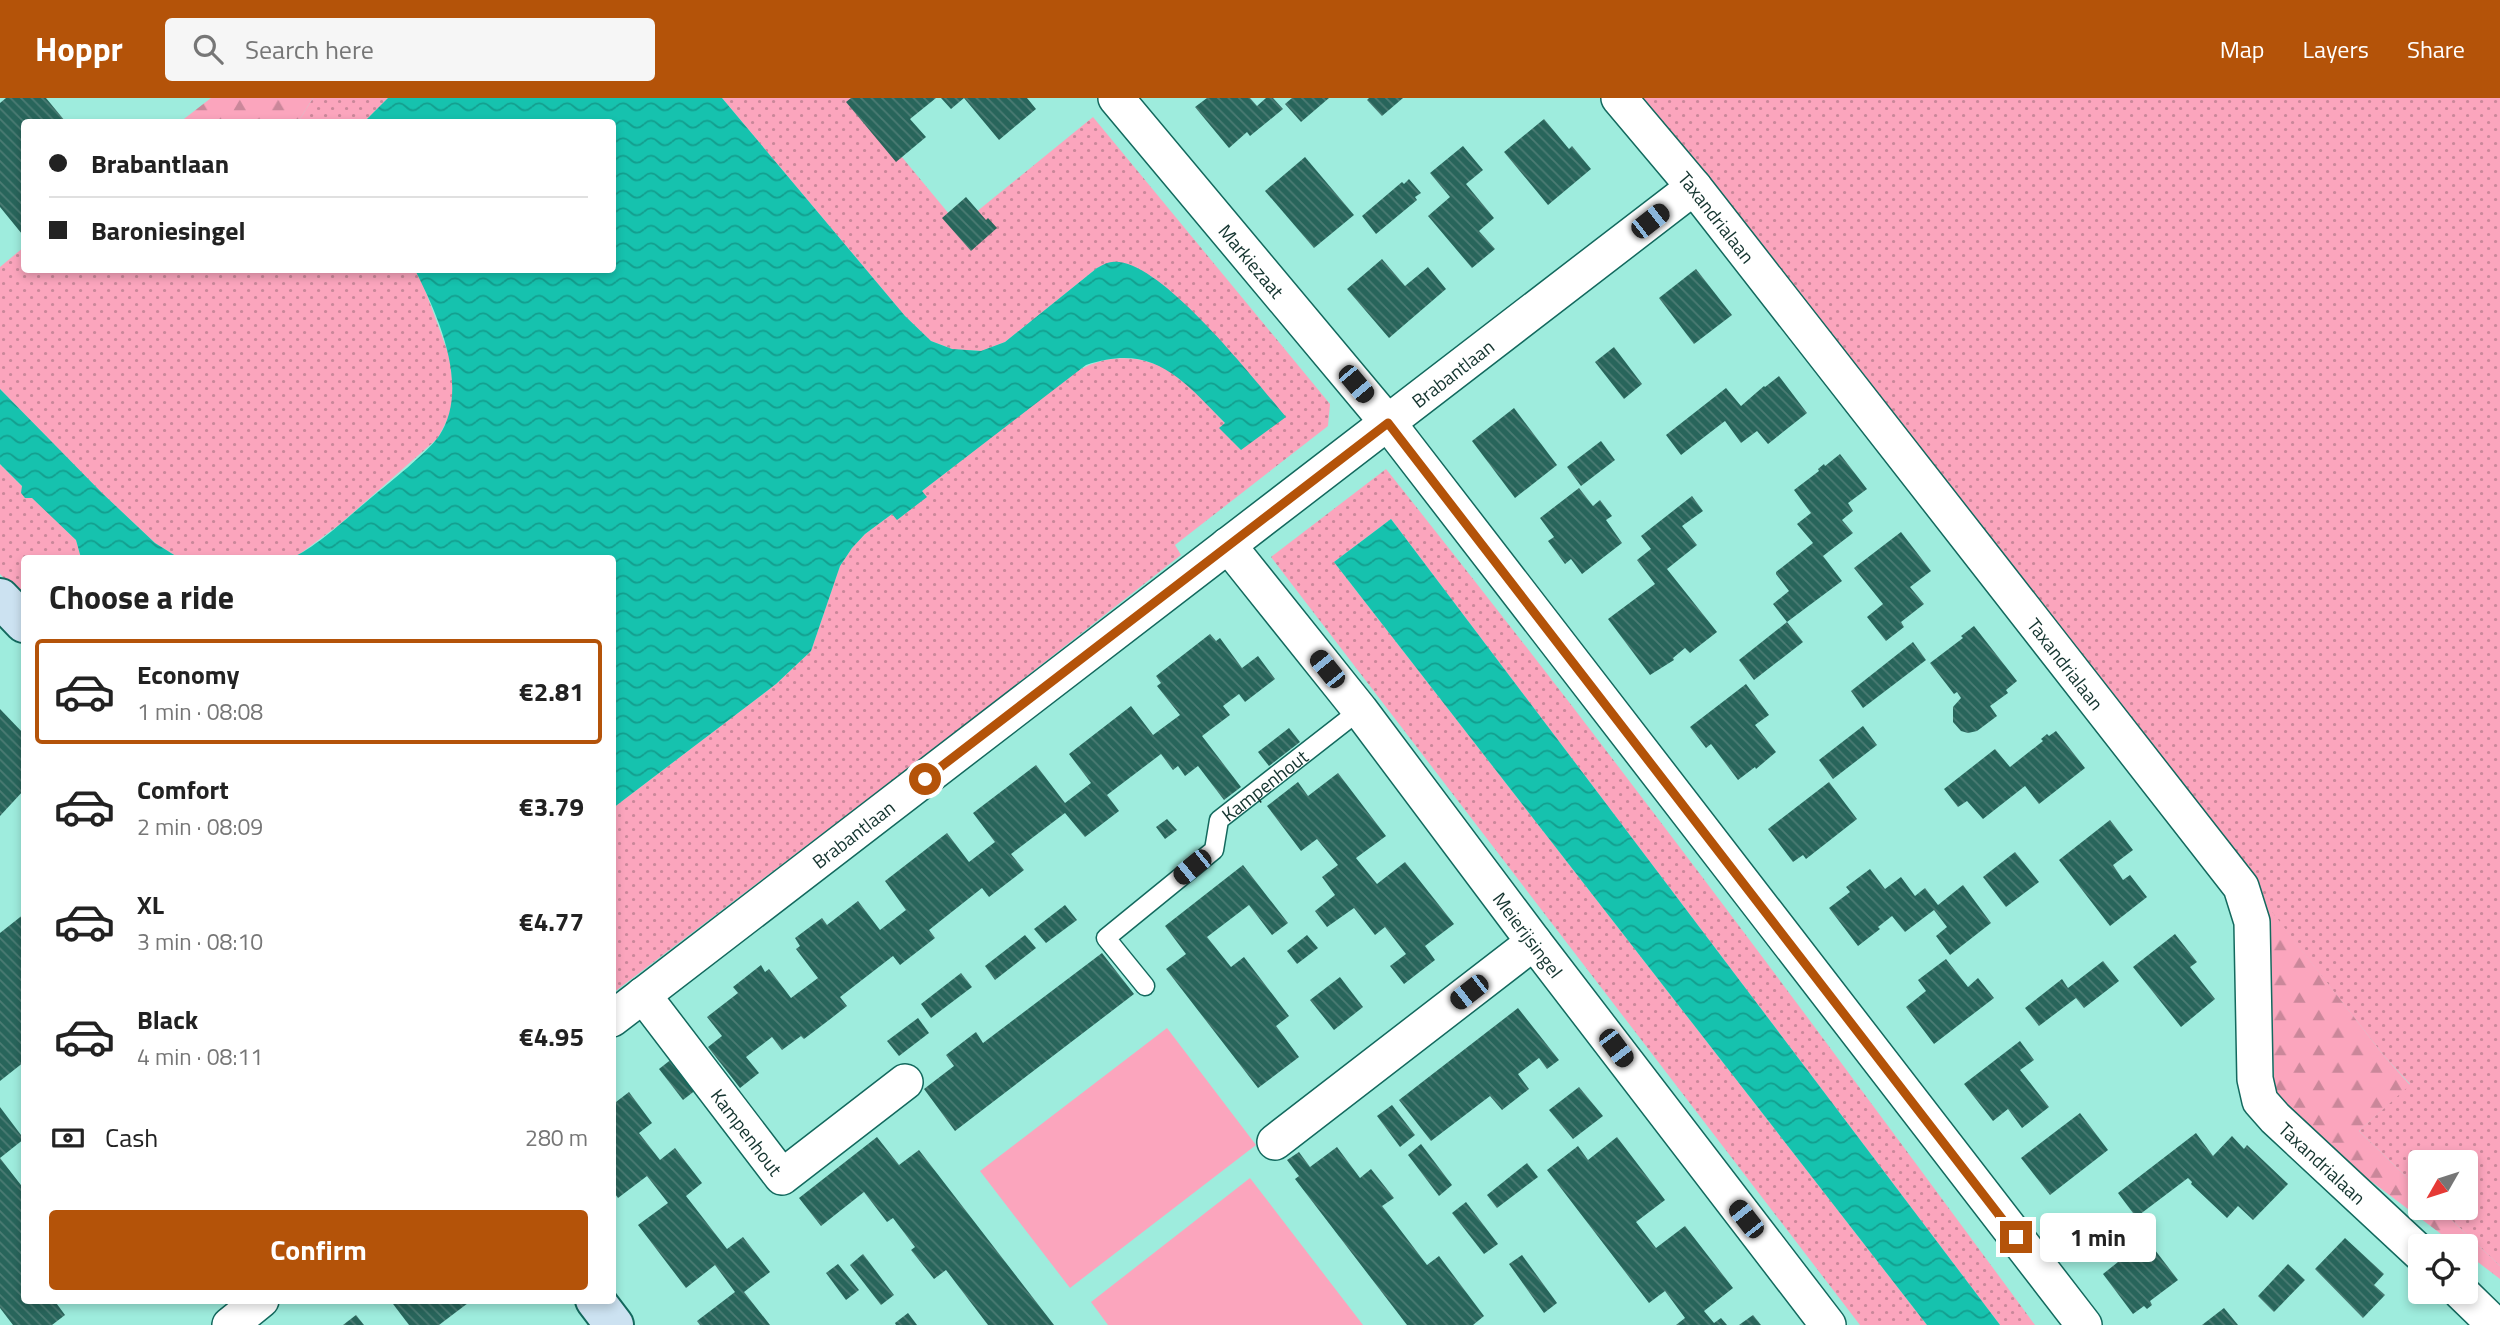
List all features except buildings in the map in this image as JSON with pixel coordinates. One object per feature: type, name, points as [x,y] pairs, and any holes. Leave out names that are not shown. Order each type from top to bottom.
[{"type":"street","name":"Markiezaat","points":[[1116,98],[1388,423],[2084,1325]]},
{"type":"street","name":"Taxandrialaan","points":[[1619,98],[1694,187],[2241,887],[2252,922],[2256,1079],[2260,1101],[2408,1242]]},
{"type":"street","name":"Brabantlaan","points":[[616,1016],[1694,187]]},
{"type":"street","name":"Meierijsingel","points":[[1228,545],[1360,710],[1828,1325]]},
{"type":"street","points":[[0,598],[21,620]]},
{"type":"street","points":[[1275,1142],[1534,942]]},
{"type":"street","name":"Kampenhout","points":[[643,995],[782,1177],[905,1082]]},
{"type":"street","points":[[230,1325],[256,1304]]},
{"type":"street","points":[[598,1304],[614,1325]]},
{"type":"street","points":[[2473,1304],[2495,1325]]},
{"type":"lane","name":"Kampenhout","points":[[1145,986],[1106,938],[1214,850],[1219,820],[1360,710]]},
{"type":"green space","points":[[211,98],[313,98],[300,119],[184,119]]},
{"type":"green space","points":[[313,98],[388,98],[367,119],[300,119]]},
{"type":"green space","points":[[722,98],[853,98],[959,226],[1093,117],[1330,404],[1328,426],[1175,545],[1181,555],[953,734],[616,991],[616,806],[776,684],[811,651],[840,566],[865,534],[892,514],[898,519],[926,497],[922,491],[1071,375],[1097,362],[1124,358],[1165,368],[1197,392],[1225,423],[1220,428],[1241,450],[1138,268],[1112,262],[1097,268],[1005,342],[981,351],[952,349],[931,341],[905,316]]},
{"type":"green space","points":[[1635,98],[2500,98],[2500,1266],[2478,1245],[2478,1234],[2466,1234],[2452,1220],[2478,1220],[2478,1150],[2408,1150],[2408,1178],[2359,1131],[2410,1084],[2385,1057]]},
{"type":"green space","points":[[21,250],[21,273],[417,273],[451,361],[453,399],[449,416],[438,438],[340,524],[298,555],[174,555],[155,543],[102,493],[0,389],[0,267]]},
{"type":"green space","points":[[0,464],[76,540],[80,555],[21,555],[21,596],[0,574]]},
{"type":"green space","points":[[1386,469],[1634,787],[2035,1325],[2000,1325],[1391,519],[1334,562],[1927,1325],[1860,1325],[1271,557]]},
{"type":"green space","points":[[2259,895],[2385,1057],[2410,1085],[2359,1131],[2408,1178],[2408,1209],[2323,1145],[2275,1095],[2266,927]]},
{"type":"green space","points":[[1167,1028],[1256,1145],[1070,1288],[980,1171]]},
{"type":"green space","points":[[1250,1178],[1363,1325],[1108,1325],[1091,1302]]},
{"type":"green space","points":[[2423,1220],[2452,1220],[2466,1234],[2441,1234]]},
{"type":"green space","points":[[2478,1245],[2500,1266],[2500,1279],[2478,1262]]},
{"type":"water","points":[[388,98],[722,98],[905,316],[931,341],[952,349],[981,351],[1005,342],[1097,268],[1112,262],[1132,266],[1155,279],[1180,299],[1230,351],[1286,417],[1241,450],[1219,428],[1225,423],[1195,392],[1164,369],[1130,358],[1109,359],[1086,365],[922,491],[927,497],[897,520],[892,514],[865,534],[840,566],[811,651],[776,684],[616,806],[616,555],[297,555],[322,539],[417,459],[439,436],[448,417],[452,374],[448,352],[433,308],[416,273],[616,273],[616,119],[367,119]]},
{"type":"water","points":[[0,389],[102,493],[155,543],[174,555],[80,555],[76,540],[32,498],[25,498],[21,493],[22,486],[0,464]]},
{"type":"water","points":[[1391,519],[2000,1325],[1927,1325],[1334,562]]},
{"type":"route","points":[[925,779],[1388,423],[2016,1237]]}]
